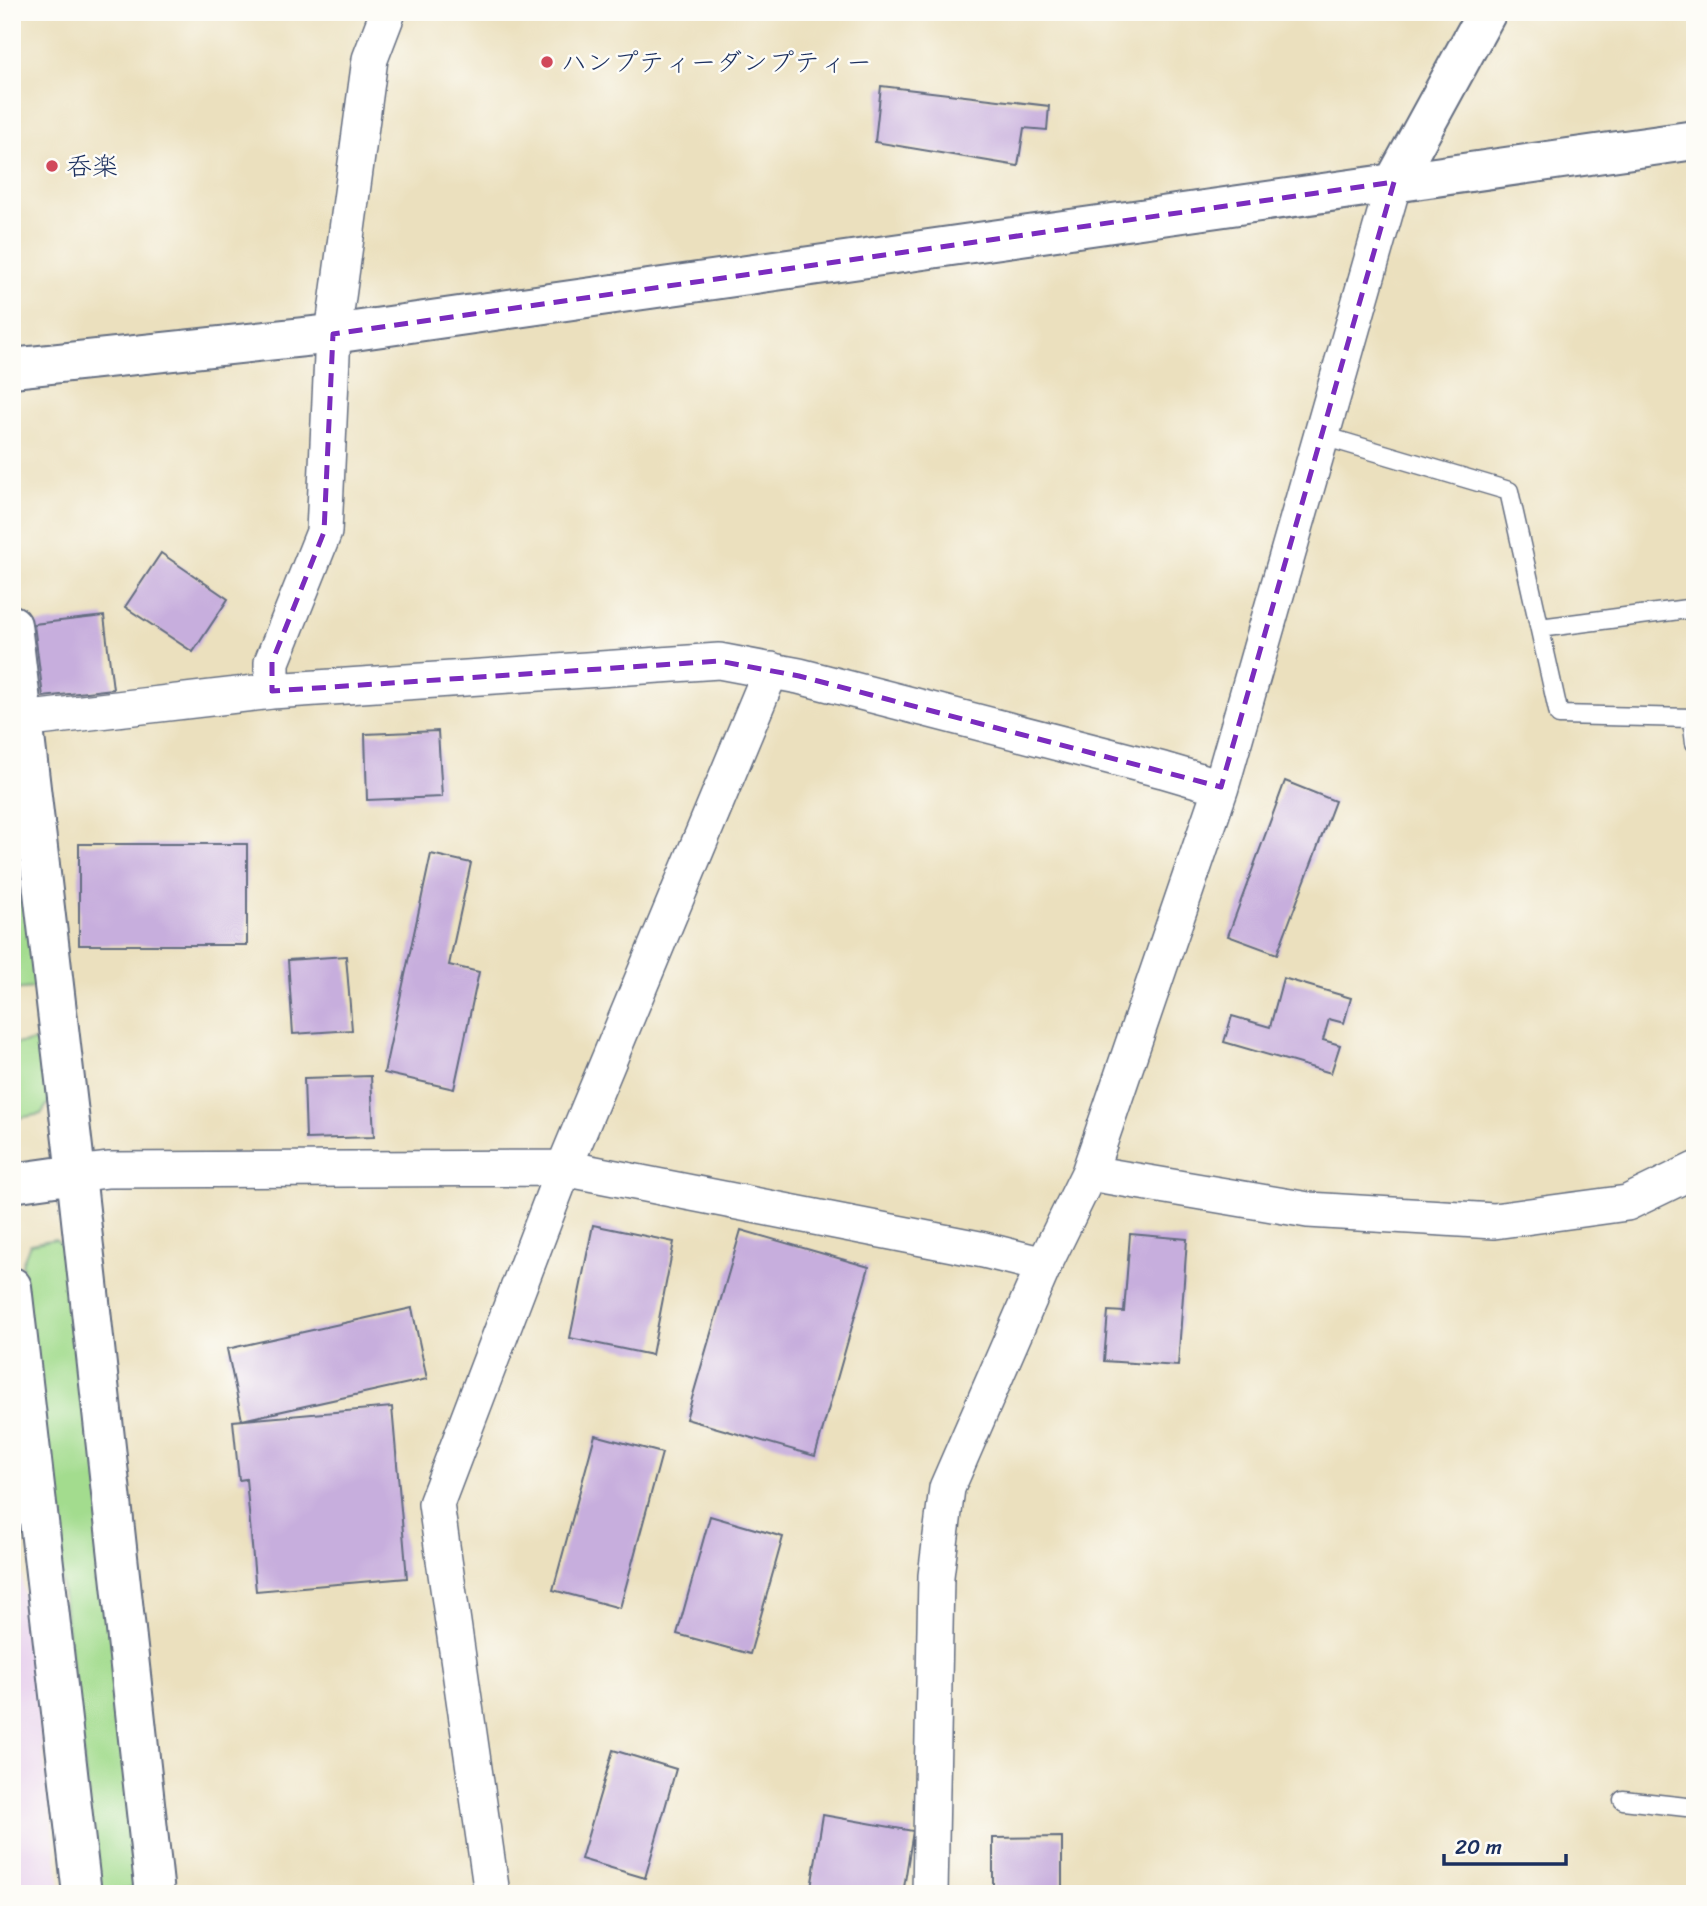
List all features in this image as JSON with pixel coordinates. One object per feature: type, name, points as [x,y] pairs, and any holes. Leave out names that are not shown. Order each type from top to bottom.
[{"type":"street","points":[[272,691],[272,663],[324,532],[333,334],[370,59],[388,12]]},
{"type":"street","points":[[930,1894],[936,1576],[947,1488],[1044,1265],[1089,1173],[1221,787],[1394,182],[1487,12]]},
{"type":"street","points":[[12,369],[333,334],[1695,140]]},
{"type":"street","points":[[12,625],[17,722],[76,1174],[155,1894]]},
{"type":"street","points":[[17,722],[272,691],[719,661],[771,670],[1221,787]]},
{"type":"street","points":[[492,1894],[436,1504],[564,1168],[771,670]]},
{"type":"street","points":[[12,1183],[108,1170],[564,1168],[944,1242],[1044,1265]]},
{"type":"street","points":[[1089,1173],[1308,1210],[1494,1221],[1627,1203],[1695,1170]]},
{"type":"street","points":[[12,1287],[82,1894]]},
{"type":"lane","points":[[1323,436],[1509,491],[1559,715],[1692,718],[1695,743]]},
{"type":"lane","points":[[1540,628],[1695,608]]},
{"type":"lane","points":[[1623,1800],[1695,1808]]},
{"type":"highlighted area","points":[[1394,182],[1221,787],[799,676],[719,661],[272,691],[272,662],[324,532],[333,334]]},
{"type":"shaded area","points":[[12,1497],[61,1894],[12,1894]]},
{"type":"green space","points":[[12,769],[44,987],[12,990]]},
{"type":"green space","points":[[49,1040],[55,1093],[41,1114],[19,1118],[12,1110],[12,1044]]},
{"type":"green space","points":[[55,1239],[73,1253],[146,1885],[100,1894],[22,1264],[30,1244]]},
{"type":"building","points":[[881,86],[1049,106],[1047,130],[1024,128],[1018,166],[875,142]]},
{"type":"building","points":[[161,553],[228,599],[193,652],[125,607]]},
{"type":"building","points":[[104,616],[113,689],[43,697],[34,624]]},
{"type":"building","points":[[438,731],[442,797],[367,800],[365,734]]},
{"type":"building","points":[[1285,781],[1335,801],[1277,954],[1228,936]]},
{"type":"building","points":[[79,844],[247,844],[247,945],[79,945]]},
{"type":"building","points":[[431,854],[471,863],[449,965],[479,972],[454,1089],[384,1073]]},
{"type":"building","points":[[346,956],[352,1030],[293,1034],[288,960]]},
{"type":"building","points":[[1283,978],[1351,998],[1344,1023],[1329,1019],[1323,1040],[1340,1045],[1331,1073],[1224,1042],[1232,1016],[1270,1027]]},
{"type":"building","points":[[371,1076],[374,1137],[306,1139],[304,1078]]},
{"type":"building","points":[[593,1225],[674,1242],[652,1355],[570,1338]]},
{"type":"building","points":[[741,1230],[869,1267],[815,1456],[686,1419]]},
{"type":"building","points":[[1130,1234],[1187,1239],[1178,1366],[1104,1361],[1108,1311],[1124,1312]]},
{"type":"building","points":[[412,1308],[427,1379],[242,1420],[227,1349]]},
{"type":"building","points":[[392,1407],[407,1578],[256,1591],[246,1479],[239,1480],[233,1421]]},
{"type":"building","points":[[595,1435],[662,1453],[620,1608],[553,1590]]},
{"type":"building","points":[[710,1516],[783,1537],[750,1654],[677,1634]]},
{"type":"building","points":[[613,1750],[676,1769],[645,1878],[581,1859]]},
{"type":"building","points":[[823,1815],[913,1831],[903,1894],[810,1894]]},
{"type":"building","points":[[1062,1837],[1062,1894],[993,1894],[993,1838]]},
{"type":"place","name":"ハンプティーダンプティー","points":[[547,62]]},
{"type":"place","name":"呑楽","points":[[52,166]]}]
